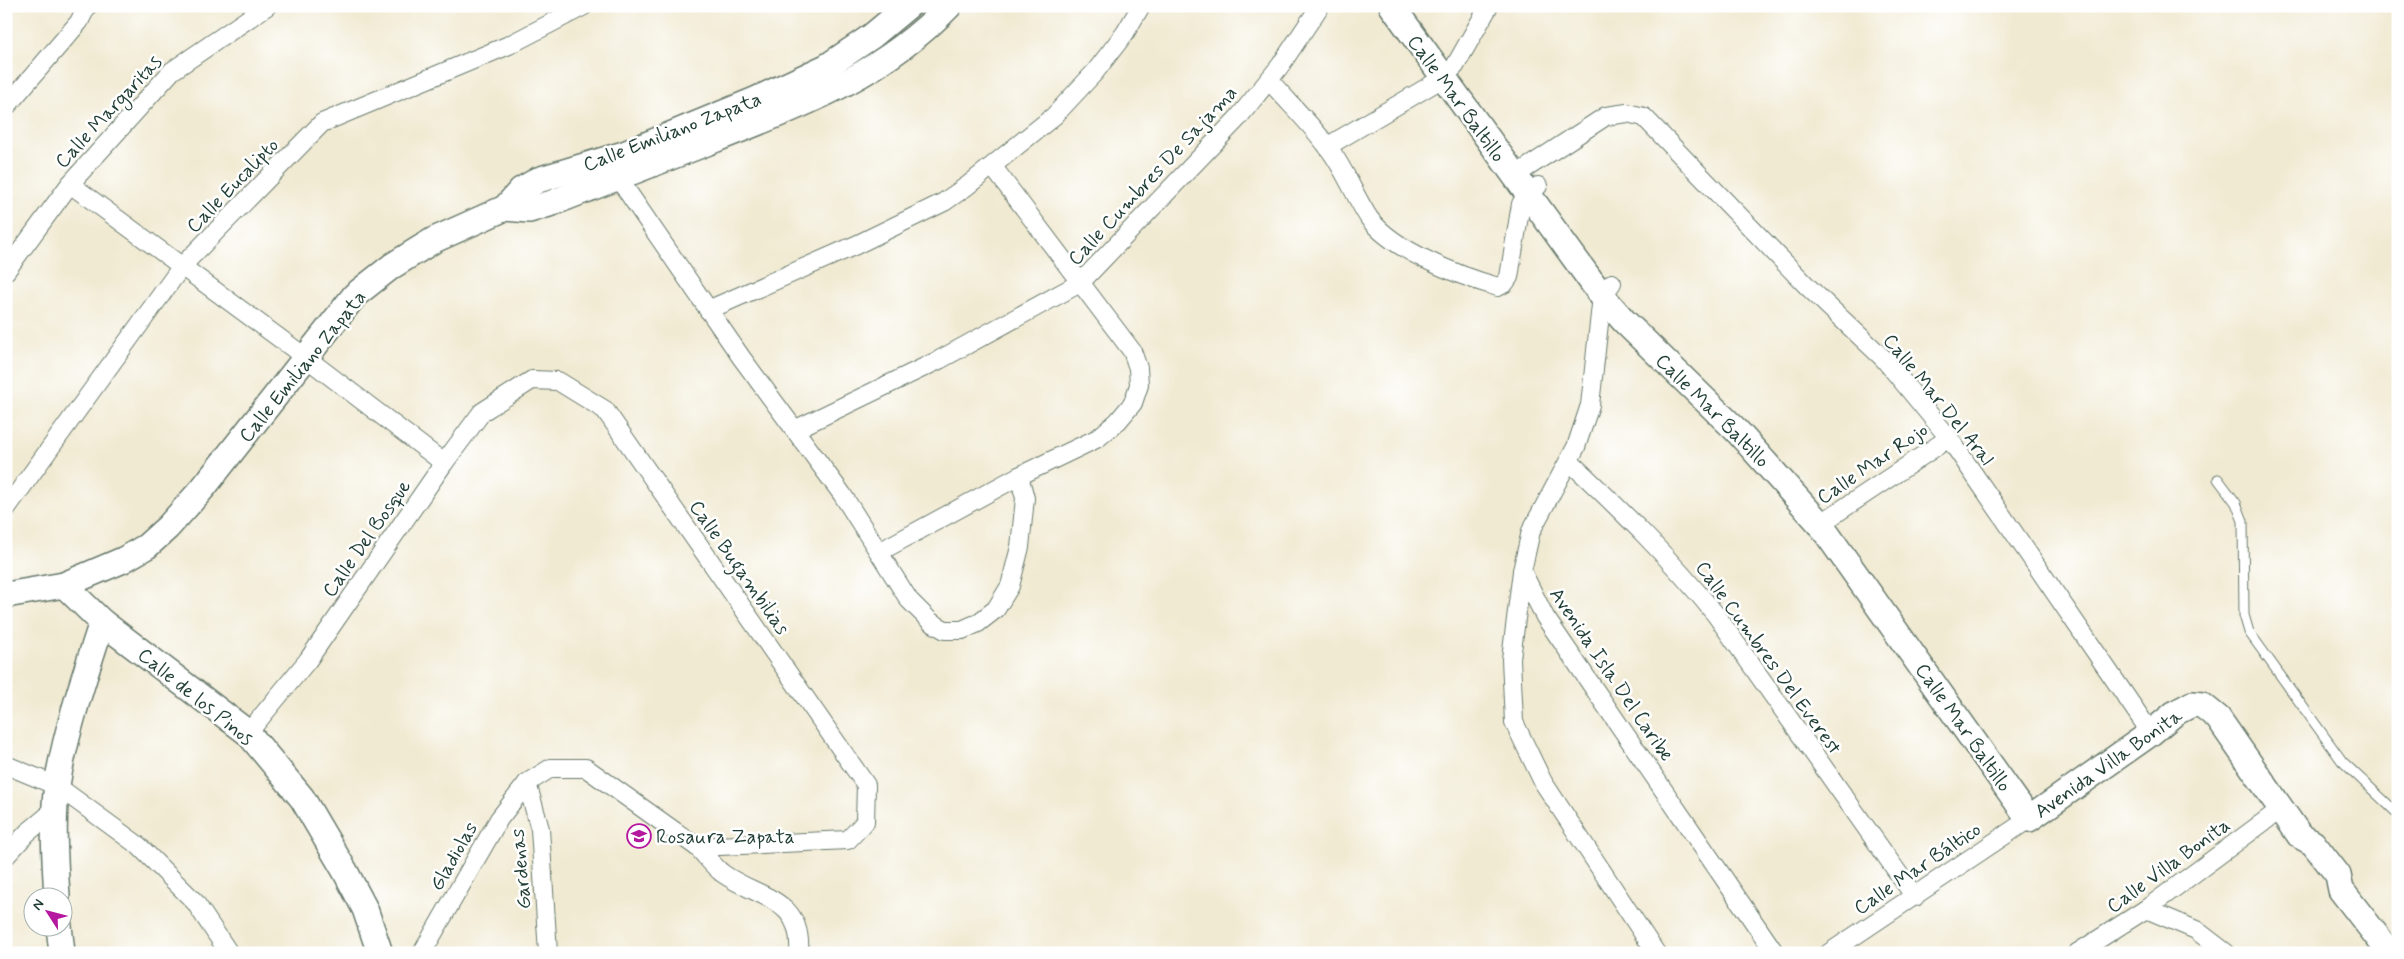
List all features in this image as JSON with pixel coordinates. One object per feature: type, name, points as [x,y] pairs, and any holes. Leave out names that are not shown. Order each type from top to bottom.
[{"type":"main road","name":"Calle Emiliano Zapata","points":[[6,595],[64,585],[122,560],[147,546],[168,527],[203,488],[355,295],[392,266],[434,240],[506,208],[521,190],[538,180],[612,168],[624,154],[755,100],[826,67],[872,36],[908,6]]},
{"type":"main road","points":[[612,168],[822,96],[880,64],[931,24],[949,6]]},
{"type":"main road","name":"Calle Mar Baltillo","points":[[1392,6],[1449,72],[1526,181],[1559,217],[1607,290],[1791,466],[1826,520],[2035,814]]},
{"type":"main road","name":"Calle Mar Baltillo","points":[[1413,6],[1449,72]]},
{"type":"main road","name":"Calle de los Pinos","points":[[64,585],[102,622],[248,733],[302,798],[365,908],[380,953]]},
{"type":"main road","points":[[57,886],[57,797],[76,704],[102,622]]},
{"type":"main road","name":"Avenida Villa Bonita","points":[[2035,814],[2151,733],[2175,713],[2192,704],[2202,705],[2210,709],[2218,718],[2300,836],[2313,843],[2338,875],[2341,890],[2390,953]]},
{"type":"main road","points":[[60,936],[62,953]]},
{"type":"street","points":[[6,108],[79,22],[86,6]]},
{"type":"street","name":"Calle Margaritas","points":[[6,271],[70,184],[172,71],[268,6]]},
{"type":"street","name":"Calle Eucalipto","points":[[6,510],[182,266],[322,123],[509,45],[584,6]]},
{"type":"street","points":[[708,310],[856,245],[944,202],[993,167],[1054,116],[1095,72],[1125,32],[1141,6]]},
{"type":"street","name":"Calle Cumbres De Sajama","points":[[794,430],[939,360],[1080,283],[1153,209],[1238,118],[1269,80],[1320,6]]},
{"type":"street","points":[[1328,146],[1449,72],[1489,6]]},
{"type":"street","points":[[1269,80],[1328,146],[1370,219],[1384,233],[1404,247],[1460,276],[1498,287],[1505,283],[1509,277],[1517,218],[1526,181]]},
{"type":"street","name":"Calle Mar Del Aral","points":[[1526,181],[1606,116],[1627,113],[1644,117],[1807,286],[1884,359],[1949,438],[2151,733]]},
{"type":"street","points":[[879,552],[1019,476],[1098,438],[1118,421],[1133,403],[1139,386],[1138,368],[1132,351],[993,167]]},
{"type":"street","points":[[612,168],[708,310],[842,494],[909,600],[931,622],[945,630],[962,630],[978,623],[996,610],[1010,586],[1020,547],[1024,498],[1019,476]]},
{"type":"street","points":[[70,184],[305,357],[444,463]]},
{"type":"street","points":[[1607,290],[1590,405],[1576,447],[1531,531],[1522,571],[1511,659],[1514,722],[1543,782],[1656,953]]},
{"type":"street","name":"Calle Del Bosque","points":[[248,733],[308,660],[444,463],[482,412],[532,380]]},
{"type":"street","name":"Calle Bugambilias","points":[[532,380],[558,381],[604,410],[866,785],[865,822],[848,840],[698,847]]},
{"type":"street","name":"Calle Mar Rojo","points":[[1826,520],[1949,438]]},
{"type":"street","name":"Calle Cumbres Del Everest","points":[[1569,460],[1642,531],[1686,578],[1716,616],[1915,896]]},
{"type":"street","name":"Avenida Isla Del Caribe","points":[[1522,571],[1545,616],[1775,953]]},
{"type":"street","points":[[6,765],[139,846],[195,902],[229,953]]},
{"type":"street","points":[[527,783],[551,768],[586,768],[698,847],[722,872],[778,903],[793,916],[800,936],[799,953]]},
{"type":"street","name":"Gladiolas","points":[[422,953],[499,819],[527,783]]},
{"type":"street","name":"Gardenas","points":[[527,783],[540,829],[548,953]]},
{"type":"street","points":[[6,856],[57,797]]},
{"type":"street","name":"Calle Villa Bonita","points":[[2077,953],[2146,909],[2281,810]]},
{"type":"street","name":"Calle Mar Báltico","points":[[1829,953],[2035,814]]},
{"type":"street","points":[[2146,909],[2196,930],[2226,953]]},
{"type":"lane","points":[[2218,479],[2236,503],[2243,521],[2244,615],[2249,632],[2342,760],[2398,814]]},
{"type":"place","name":"Rosaura Zapata","points":[[639,836]]}]
